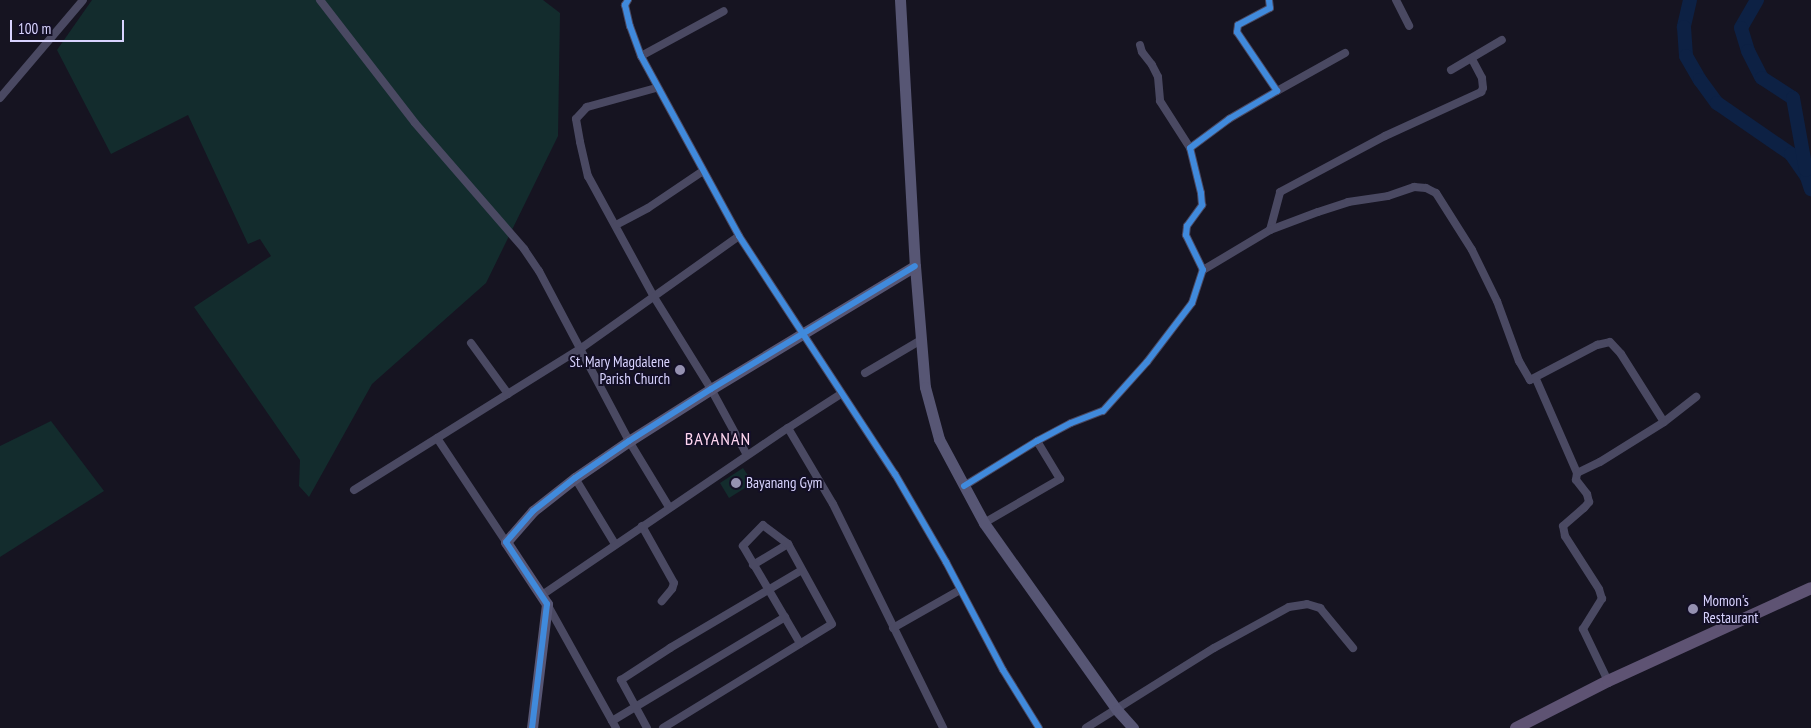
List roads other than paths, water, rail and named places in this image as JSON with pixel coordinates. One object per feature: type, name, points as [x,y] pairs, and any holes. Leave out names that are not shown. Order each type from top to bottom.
[{"type":"main road","points":[[1516,728],[1608,681],[1811,588]]},
{"type":"street","points":[[0,98],[83,0]]},
{"type":"street","points":[[320,0],[415,123],[524,249],[539,271],[629,441],[669,507]]},
{"type":"street","points":[[628,0],[625,4],[630,26],[656,88],[739,236],[895,474],[1003,670],[1039,728]]},
{"type":"street","points":[[900,0],[915,266],[925,388],[939,439],[984,523],[1117,710],[1133,728]]},
{"type":"street","points":[[1269,0],[1270,8],[1238,25],[1237,32],[1277,91]]},
{"type":"street","points":[[1396,0],[1409,26]]},
{"type":"street","points":[[641,56],[724,11]]},
{"type":"street","points":[[1451,70],[1502,40]]},
{"type":"street","points":[[1140,44],[1142,52],[1158,77],[1160,101],[1190,148],[1201,193],[1202,206],[1187,226],[1186,234],[1203,270]]},
{"type":"street","points":[[1190,148],[1229,119],[1345,53]]},
{"type":"street","points":[[1270,230],[1280,192],[1385,136],[1481,92],[1484,88],[1482,78],[1472,59]]},
{"type":"street","points":[[656,88],[587,107],[576,119],[588,176],[654,297],[711,389],[746,455]]},
{"type":"street","points":[[616,225],[648,208],[703,171]]},
{"type":"street","points":[[964,486],[1037,441],[1071,423],[1103,412],[1147,362],[1192,303],[1203,270],[1270,230],[1340,205],[1388,196],[1414,187],[1426,188],[1436,193],[1472,250],[1497,301],[1519,361],[1530,380],[1536,379],[1597,345],[1610,342],[1621,354],[1664,422]]},
{"type":"street","points":[[354,490],[580,350],[739,236]]},
{"type":"street","points":[[506,542],[533,511],[575,478],[629,441],[711,389],[915,266]]},
{"type":"street","points":[[865,373],[921,340]]},
{"type":"street","points":[[470,343],[508,394]]},
{"type":"street","points":[[1536,379],[1577,473],[1576,480],[1587,494],[1589,502],[1563,526],[1563,531],[1599,589],[1602,599],[1583,629],[1608,681]]},
{"type":"street","points":[[532,728],[544,600],[615,544],[746,455],[842,394]]},
{"type":"street","points":[[1577,473],[1600,462],[1664,422],[1696,397]]},
{"type":"street","points":[[788,428],[833,504],[943,728]]},
{"type":"street","points":[[437,438],[544,600],[614,724],[636,708],[785,617]]},
{"type":"street","points":[[984,523],[1060,479],[1037,441]]},
{"type":"street","points":[[575,478],[615,544]]},
{"type":"street","points":[[663,728],[832,624],[788,544],[763,525],[743,546],[800,643]]},
{"type":"street","points":[[642,526],[674,583],[672,589],[662,600]]},
{"type":"street","points":[[753,565],[788,544]]},
{"type":"street","points":[[647,728],[621,680],[802,570]]},
{"type":"street","points":[[893,628],[960,590]]},
{"type":"street","points":[[1086,728],[1214,648],[1288,608],[1307,604],[1320,608],[1352,648]]},
{"type":"waterway","points":[[1690,0],[1684,27],[1686,56],[1700,80],[1717,103],[1791,154],[1807,177],[1811,189]]},
{"type":"waterway","points":[[1757,0],[1741,28],[1748,51],[1762,78],[1793,98],[1806,170]]},
{"type":"place","name":"St. Mary Magdalene Parish Church","points":[[680,370]]},
{"type":"place","name":"Bayanang Gym","points":[[736,483]]},
{"type":"place","name":"Momon's Restaurant","points":[[1693,609]]},
{"type":"district","name":"BAYANAN","points":[[718,439]]}]
